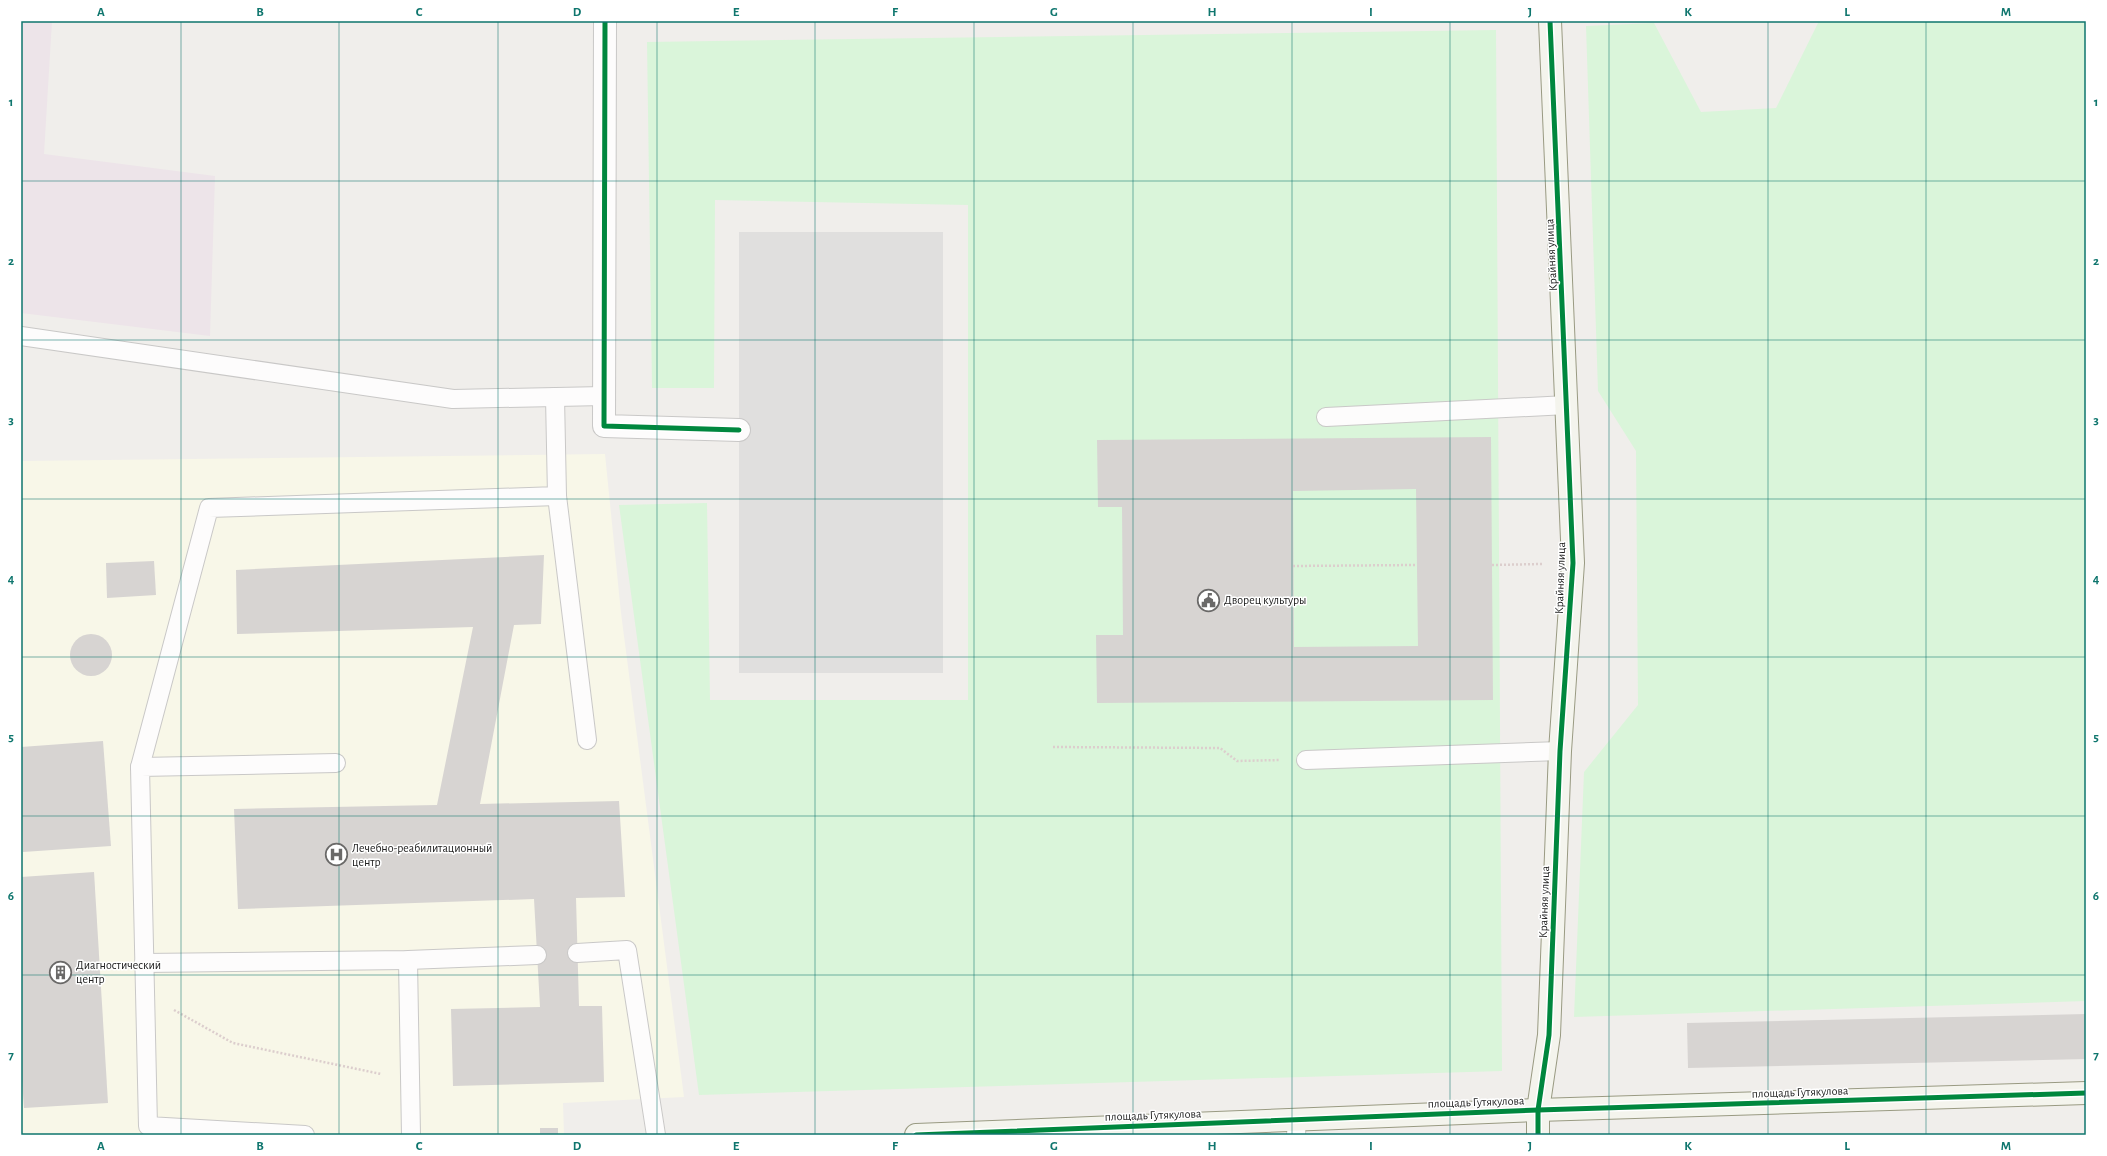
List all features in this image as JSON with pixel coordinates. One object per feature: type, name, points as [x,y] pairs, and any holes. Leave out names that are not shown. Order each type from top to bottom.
[{"type":"street","points":[[605,21],[604,426],[739,430]]},
{"type":"street","name":"Крайняя улица","points":[[1538,1135],[1538,1110],[1549,1035],[1560,751],[1573,563],[1550,21]]},
{"type":"street","name":"площадь Гутякулова","points":[[916,1135],[1296,1127],[1538,1110],[2086,1094]]},
{"type":"lane","points":[[21,336],[453,399],[604,396]]},
{"type":"lane","points":[[555,397],[557,496],[587,740]]},
{"type":"lane","points":[[1326,417],[1567,405]]},
{"type":"lane","points":[[305,1135],[148,1126],[140,767],[209,508],[557,496]]},
{"type":"lane","points":[[1306,760],[1560,751]]},
{"type":"lane","points":[[140,767],[336,763]]},
{"type":"lane","points":[[577,953],[627,950],[656,1135]]},
{"type":"lane","points":[[144,963],[408,960],[537,955]]},
{"type":"lane","points":[[408,960],[411,1135]]},
{"type":"path","points":[[1492,565],[1573,563]]},
{"type":"path","points":[[1293,566],[1416,565]]},
{"type":"path","points":[[1053,746],[1220,748],[1237,761],[1306,760]]},
{"type":"path","points":[[145,993],[233,1042],[409,1079]]},
{"type":"shaded area","points":[[21,21],[52,21],[44,154],[215,176],[210,336],[21,313]]},
{"type":"shaded area","points":[[739,232],[943,232],[943,673],[739,673]]},
{"type":"shaded area","name":"Лечебно-реабилитационный центр","points":[[605,454],[621,613],[684,1097],[563,1103],[564,1135],[21,1135],[21,461]]},
{"type":"green space","points":[[1819,21],[2086,21],[2086,1001],[1574,1017],[1584,772],[1638,705],[1636,451],[1598,391],[1586,26],[1654,23],[1701,112],[1776,108]]},
{"type":"green space","points":[[1496,30],[1502,1071],[699,1095],[619,505],[707,503],[710,700],[968,700],[968,205],[715,200],[714,388],[652,388],[647,42]]},
{"type":"building","name":"Дворец культуры","points":[[1491,437],[1493,700],[1097,703],[1096,635],[1123,635],[1122,507],[1098,507],[1097,440]],"holes":[[[1416,489],[1418,646],[1294,647],[1293,491]]]},
{"type":"building","points":[[544,555],[541,624],[514,625],[480,804],[619,801],[625,897],[576,898],[579,1006],[602,1006],[604,1082],[453,1086],[451,1009],[540,1007],[534,899],[238,909],[234,809],[437,805],[473,627],[237,634],[236,570]]},
{"type":"building","points":[[154,561],[156,595],[107,598],[106,563]]},
{"type":"building","points":[[87,634],[95,634],[103,637],[109,643],[112,655],[109,667],[103,673],[95,676],[87,676],[79,673],[73,667],[70,659],[70,651],[73,643],[79,637]]},
{"type":"building","points":[[103,741],[111,846],[23,852],[21,747]]},
{"type":"building","name":"Диагностический центр","points":[[94,872],[108,1103],[24,1108],[21,1067],[21,877]]},
{"type":"building","points":[[2086,1014],[2086,1059],[1688,1068],[1687,1023]]},
{"type":"building","points":[[540,1128],[558,1128],[558,1135],[540,1135]]},
{"type":"cycle path","points":[[605,21],[604,426],[739,430]]},
{"type":"cycle path","points":[[1538,1135],[1538,1110],[1549,1035],[1560,751],[1573,563],[1550,21]]},
{"type":"cycle path","points":[[916,1135],[1538,1110],[2086,1093]]},
{"type":"place","name":"Дворец культуры","points":[[1208,600]]},
{"type":"place","name":"Лечебно-реабилитационный центр","points":[[337,855]]},
{"type":"place","name":"Диагностический центр","points":[[60,972]]}]
